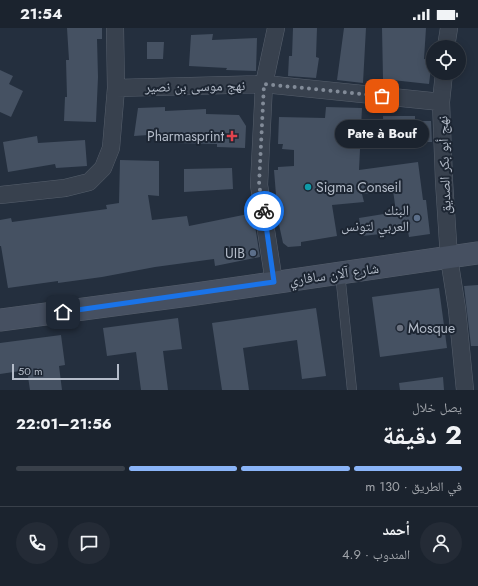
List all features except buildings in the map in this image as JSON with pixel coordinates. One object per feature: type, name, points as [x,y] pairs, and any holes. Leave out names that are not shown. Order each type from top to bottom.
[{"type":"street","points":[[0,195],[71,186],[89,182],[103,168],[111,148],[116,88],[115,28]]},
{"type":"street","points":[[274,282],[259,185],[264,84],[276,28]]},
{"type":"street","points":[[447,40],[449,28]]},
{"type":"street","name":"نهج أبو بكر الصديق","points":[[443,80],[441,102],[449,258],[457,309],[465,390]]},
{"type":"street","name":"نهج موسى بن نصير","points":[[116,88],[264,84],[441,102]]},
{"type":"street","name":"شارع آلان سافاري","points":[[0,320],[189,295],[478,253]]},
{"type":"lane","points":[[340,273],[352,390]]},
{"type":"way so far","points":[[264,211],[259,185],[264,84],[382,96]]},
{"type":"place","name":"Pate à Bouf","points":[[382,96]]},
{"type":"place","name":"Pharmasprint","points":[[232,136]]},
{"type":"place","name":"Sigma Conseil","points":[[308,187]]},
{"type":"place","name":"البنك العربي لتونس","points":[[417,218]]},
{"type":"place","name":"UIB","points":[[253,253]]},
{"type":"place","name":"Mosque","points":[[400,328]]},
{"type":"route","points":[[63,312],[274,282],[264,211]]}]
